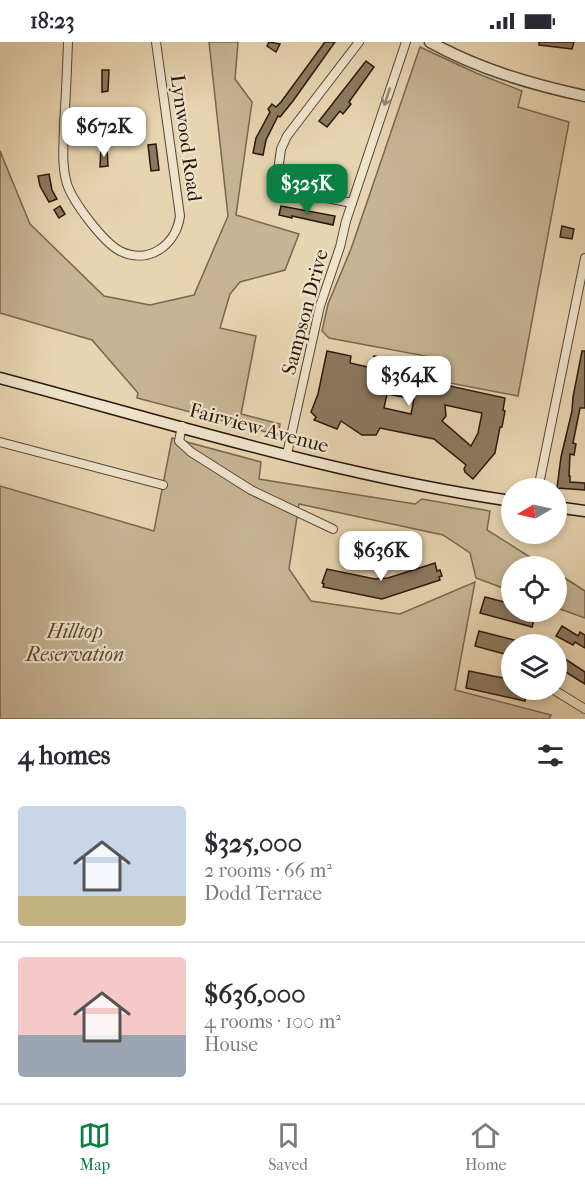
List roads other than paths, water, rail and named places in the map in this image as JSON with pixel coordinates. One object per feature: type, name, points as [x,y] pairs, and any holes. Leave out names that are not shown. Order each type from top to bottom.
[{"type":"main road","points":[[430,42],[447,52],[505,76],[585,96]]},
{"type":"main road","name":"Fairview Avenue","points":[[0,378],[401,482],[501,499]]},
{"type":"main road","points":[[567,509],[585,511]]},
{"type":"street","name":"Lynwood Road","points":[[68,42],[63,158],[67,183],[80,208],[115,247],[126,253],[143,255],[157,252],[165,246],[175,233],[180,216],[156,42]]},
{"type":"street","points":[[352,203],[289,189],[281,182],[278,171],[281,149],[287,136],[358,42]]},
{"type":"street","name":"Sampson Drive","points":[[287,454],[320,306],[405,42]]},
{"type":"street","points":[[540,478],[585,258]]},
{"type":"street","points":[[182,426],[179,441],[191,452],[251,490],[333,529]]},
{"type":"street","points":[[0,442],[163,485]]},
{"type":"street","points":[[567,698],[585,709]]},
{"type":"park label","name":"Hilltop Reservation","points":[[75,642]]}]
